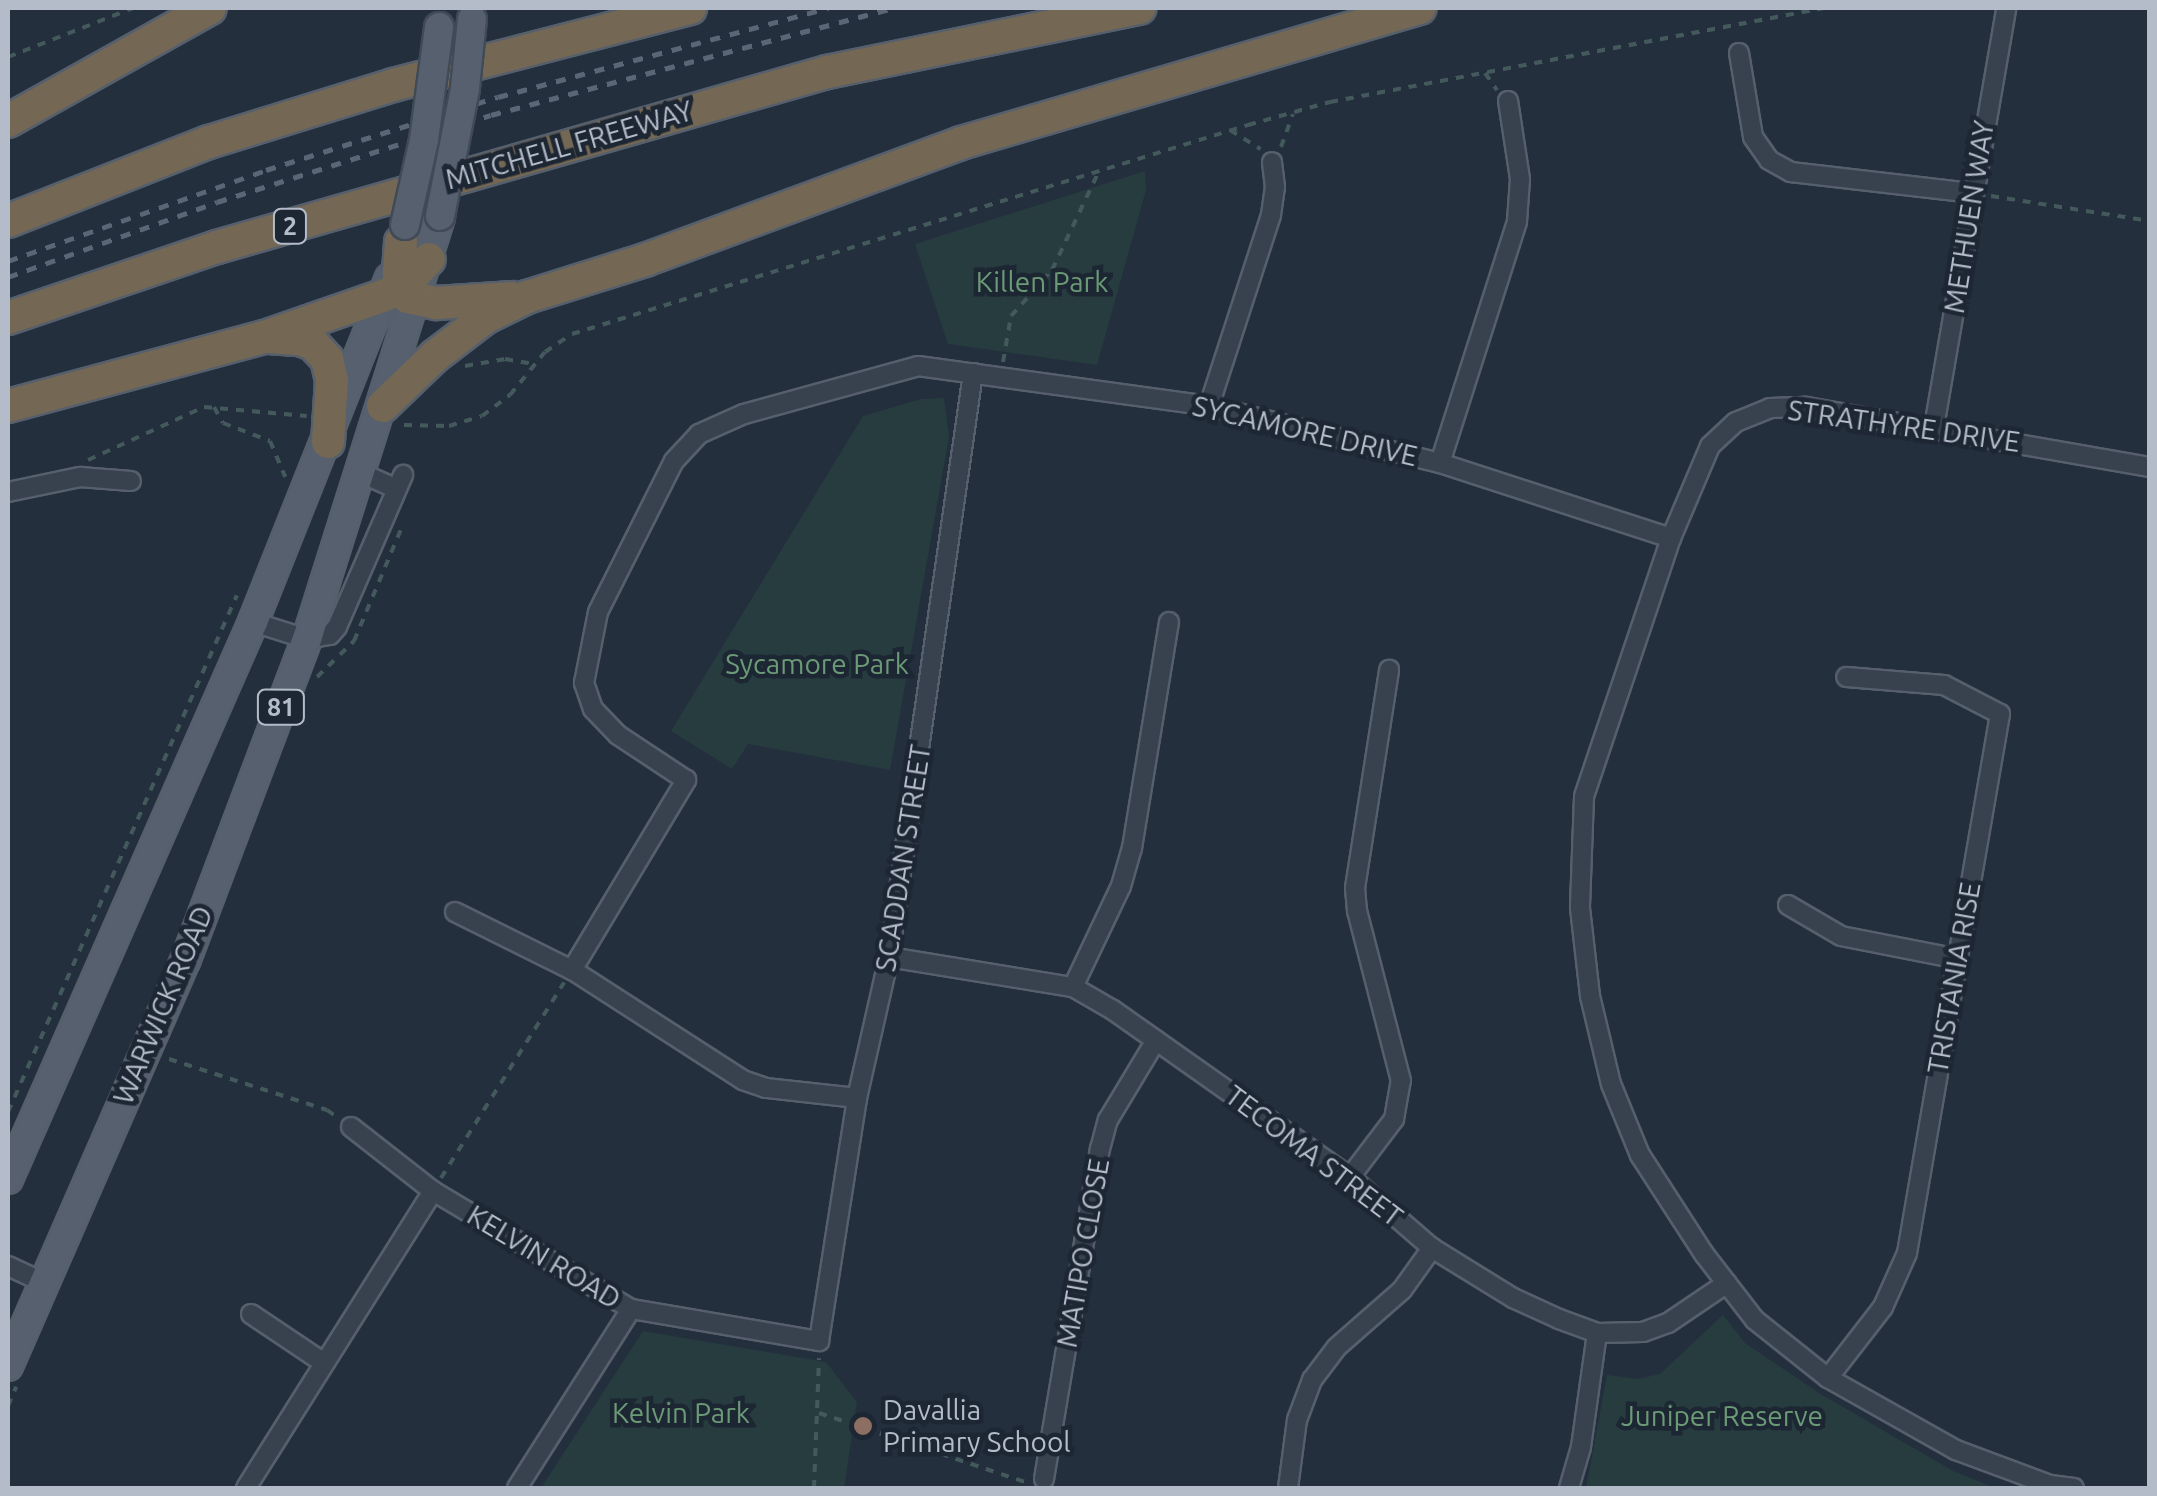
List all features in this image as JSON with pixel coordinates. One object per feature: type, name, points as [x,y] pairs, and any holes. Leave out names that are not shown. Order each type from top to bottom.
[{"type":"highway","points":[[8,121],[210,8]]},
{"type":"highway","points":[[8,221],[209,142],[411,80],[690,8]]},
{"type":"highway","name":"MITCHELL FREEWAY","points":[[8,318],[217,247],[827,72],[1140,8]]},
{"type":"highway","points":[[394,415],[435,356],[486,317],[527,297],[645,260],[961,144],[1420,8]]},
{"type":"highway","points":[[401,294],[412,242]]},
{"type":"highway","points":[[8,406],[264,337],[401,294],[527,297]]},
{"type":"highway","points":[[264,337],[300,339],[313,344],[327,359],[332,380],[320,429]]},
{"type":"main road","points":[[412,242],[440,216],[465,88],[472,13]]},
{"type":"main road","points":[[412,242],[440,17]]},
{"type":"main road","name":"WARWICK ROAD","points":[[8,1366],[186,959],[307,640],[362,473],[394,415],[401,294]]},
{"type":"main road","name":"81","points":[[8,1179],[253,622],[308,487],[320,429],[401,294]]},
{"type":"street","name":"METHUEN WAY","points":[[1934,427],[2006,8]]},
{"type":"street","points":[[1739,53],[1753,137],[1769,160],[1792,172],[1972,193]]},
{"type":"street","points":[[1440,463],[1517,221],[1520,179],[1508,101]]},
{"type":"street","points":[[1209,406],[1271,214],[1275,187],[1272,162]]},
{"type":"street","name":"SYCAMORE DRIVE","points":[[572,970],[686,780],[618,735],[594,710],[584,683],[598,612],[674,461],[699,434],[744,414],[918,366],[973,372],[1209,406],[1330,432],[1440,463],[1671,538]]},
{"type":"street","name":"SCADDAN STREET","points":[[819,1341],[857,1098],[890,957],[973,372]]},
{"type":"street","name":"STRATHYRE DRIVE","points":[[1671,538],[1710,446],[1752,413],[1806,407],[2150,467]]},
{"type":"street","points":[[253,622],[307,640],[322,638],[337,627],[399,482],[362,473]]},
{"type":"street","points":[[8,492],[80,477],[130,481]]},
{"type":"street","points":[[1671,538],[1584,797],[1580,908],[1590,996],[1612,1084],[1640,1155],[1756,1320],[1828,1378],[1956,1450],[2050,1484],[2074,1488]]},
{"type":"street","points":[[1073,988],[1121,886],[1132,848],[1169,622]]},
{"type":"street","points":[[1350,1177],[1394,1119],[1401,1081],[1357,912],[1355,888],[1390,670]]},
{"type":"street","name":"TRISTANIA RISE","points":[[1828,1378],[1884,1307],[1908,1253],[2000,714],[1944,685],[1846,676]]},
{"type":"street","points":[[1788,905],[1841,936],[1958,959]]},
{"type":"street","points":[[455,912],[572,970],[743,1080],[766,1088],[857,1098]]},
{"type":"street","name":"TECOMA STREET","points":[[890,957],[1073,988],[1156,1040],[1350,1177],[1432,1248],[1513,1298],[1596,1333],[1617,1335],[1668,1323],[1727,1283]]},
{"type":"street","name":"MATIPO CLOSE","points":[[1041,1483],[1104,1134],[1116,1106],[1156,1040]]},
{"type":"street","name":"KELVIN ROAD","points":[[351,1128],[433,1191],[631,1309],[819,1341]]},
{"type":"street","points":[[246,1488],[433,1191]]},
{"type":"street","points":[[1288,1488],[1297,1420],[1312,1380],[1338,1347],[1402,1290],[1432,1248]]},
{"type":"street","points":[[8,1266],[44,1283]]},
{"type":"street","points":[[517,1488],[631,1309]]},
{"type":"street","points":[[251,1314],[324,1364]]},
{"type":"street","points":[[1569,1488],[1581,1446],[1596,1333]]},
{"type":"path","points":[[8,57],[133,8]]},
{"type":"path","points":[[394,415],[449,426],[482,416],[510,395],[534,364],[558,342],[580,332],[1230,130],[1294,112],[1824,8]]},
{"type":"path","points":[[1230,130],[1272,162],[1294,112]]},
{"type":"path","points":[[1002,376],[1010,316],[1052,270],[1099,173]]},
{"type":"path","points":[[1972,193],[2150,221]]},
{"type":"path","points":[[461,366],[505,359],[534,364]]},
{"type":"path","points":[[76,463],[214,406],[320,429]]},
{"type":"path","points":[[214,406],[224,424],[267,438],[285,478],[308,487]]},
{"type":"path","points":[[8,1112],[240,588]]},
{"type":"path","points":[[433,1191],[572,970]]},
{"type":"path","points":[[159,1056],[327,1110],[351,1128]]},
{"type":"path","points":[[814,1488],[819,1341]]},
{"type":"path","points":[[819,1413],[1041,1483]]},
{"type":"green space","name":"Killen Park","points":[[1145,171],[1146,190],[1097,365],[948,344],[915,244]]},
{"type":"green space","name":"Sycamore Park","points":[[944,398],[949,437],[890,770],[748,744],[732,769],[671,731],[863,416],[921,399]]},
{"type":"green space","name":"Juniper Reserve","points":[[1723,1315],[1745,1343],[1819,1393],[1953,1471],[1995,1488],[1586,1488],[1607,1375],[1638,1379],[1660,1374]]},
{"type":"green space","name":"Kelvin Park","points":[[643,1331],[826,1362],[857,1402],[844,1488],[541,1488]]},
{"type":"railway","points":[[8,261],[266,170],[498,97],[828,8]]},
{"type":"railway","points":[[8,277],[217,202],[491,115],[892,8]]},
{"type":"place","name":"Davallia Primary School","points":[[863,1426]]}]
